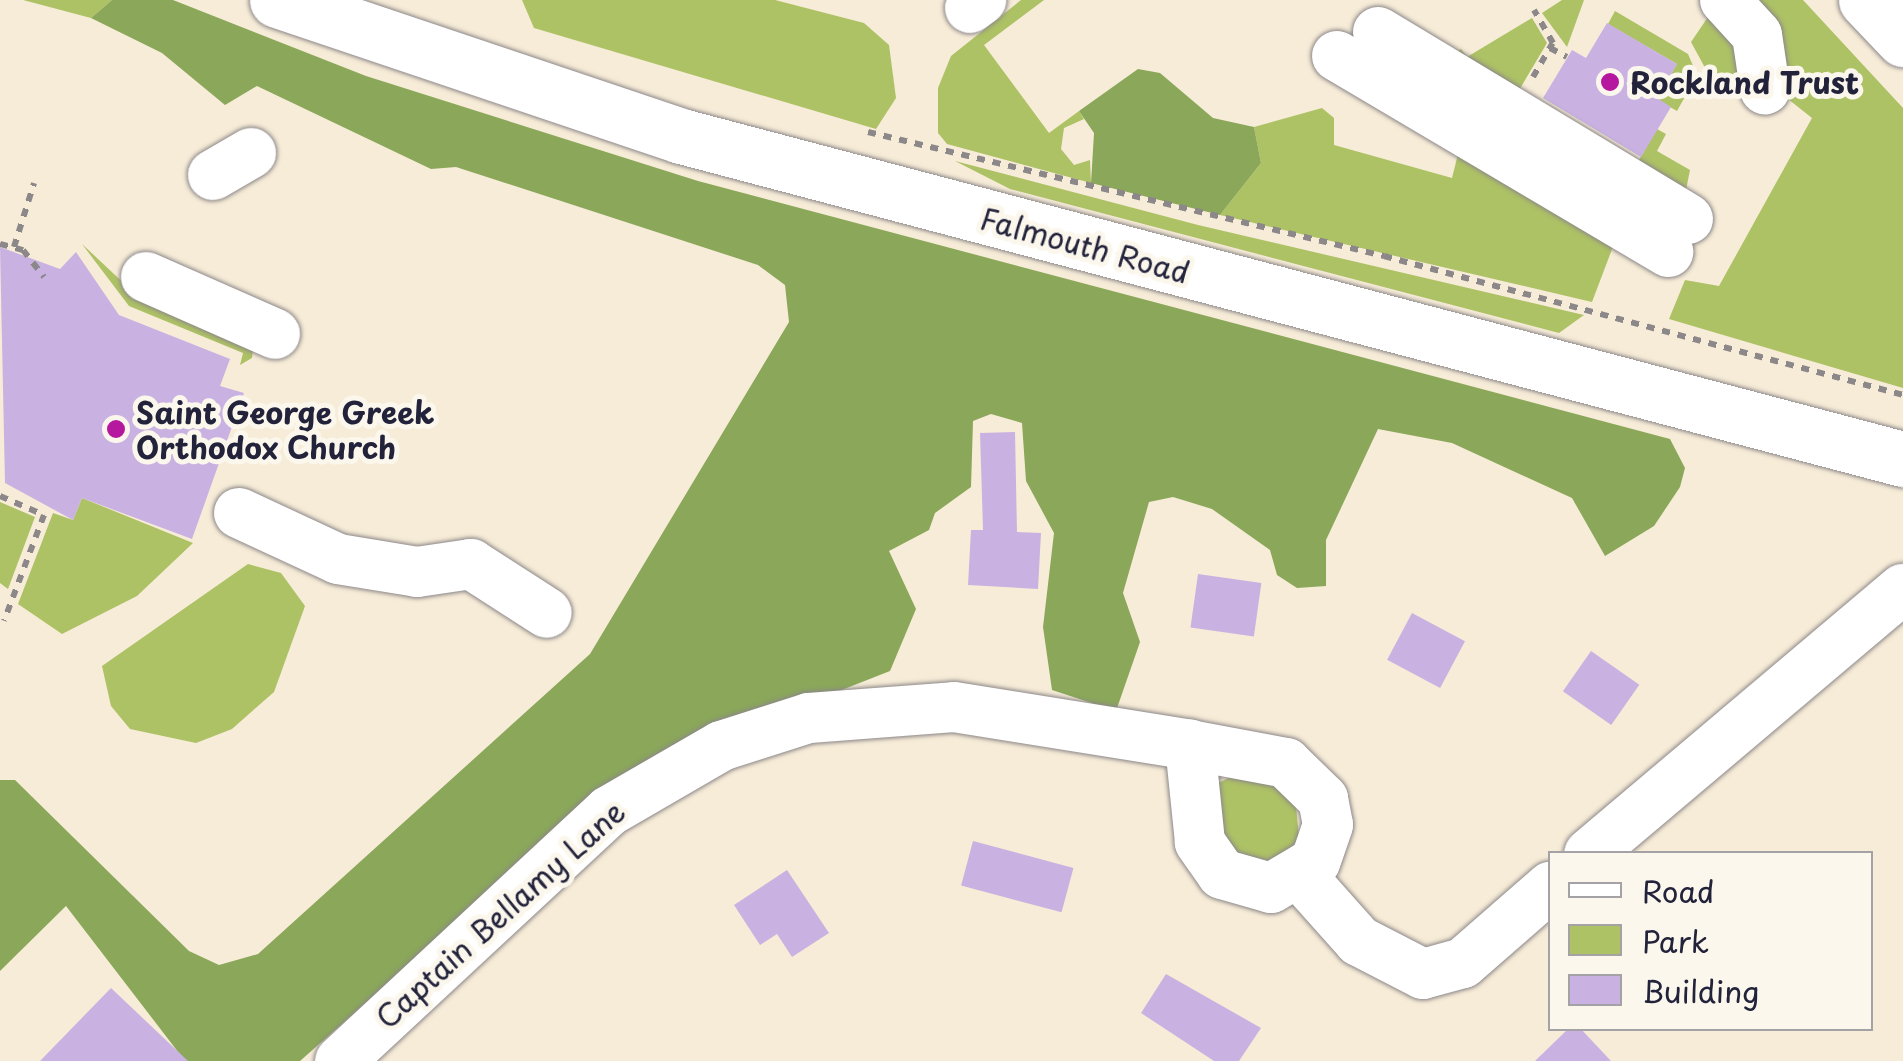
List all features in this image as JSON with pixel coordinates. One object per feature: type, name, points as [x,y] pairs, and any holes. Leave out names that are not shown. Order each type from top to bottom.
[{"type":"main road","name":"Falmouth Road","points":[[276,0],[681,136],[1903,459]]},
{"type":"main road","points":[[1866,0],[1903,39]]},
{"type":"street","points":[[1725,0],[1764,51],[1765,88]]},
{"type":"street","points":[[1358,44],[1512,113],[1678,235],[1358,44]]},
{"type":"street","points":[[146,277],[275,334]]},
{"type":"street","points":[[239,513],[338,559],[417,572],[470,564],[546,613]]},
{"type":"street","points":[[1593,851],[1903,588]]},
{"type":"street","name":"Captain Bellamy Lane","points":[[340,1061],[608,811],[764,728],[922,704],[1286,763],[1316,788],[1326,838],[1301,876]]},
{"type":"street","points":[[1190,746],[1197,829],[1212,866],[1258,889],[1301,876],[1359,941],[1424,974],[1463,963],[1548,889]]},
{"type":"path","points":[[1534,10],[1550,48],[1567,57]]},
{"type":"path","points":[[1512,113],[1550,48]]},
{"type":"path","points":[[853,129],[1384,256],[1903,395]]},
{"type":"path","points":[[14,247],[34,183]]},
{"type":"path","points":[[0,244],[14,247],[44,277]]},
{"type":"path","points":[[0,496],[44,515],[4,621]]},
{"type":"green space","points":[[23,0],[112,0],[91,18]]},
{"type":"green space","points":[[112,0],[173,0],[366,76],[698,181],[1670,439],[1685,468],[1680,487],[1654,526],[1605,556],[1572,498],[1452,443],[1378,429],[1326,540],[1326,586],[1297,588],[1277,575],[1270,550],[1212,509],[1173,497],[1149,502],[1123,593],[1140,642],[1116,711],[1052,690],[1043,627],[1054,533],[1026,481],[1022,423],[991,414],[973,421],[971,487],[935,513],[929,530],[889,551],[916,609],[890,671],[829,695],[411,963],[300,1061],[185,1061],[66,906],[0,971],[0,780],[15,780],[189,951],[219,965],[258,954],[590,654],[789,322],[785,285],[758,265],[456,167],[431,169],[257,86],[225,105],[162,53],[91,18]]},
{"type":"green space","points":[[522,0],[775,0],[864,23],[889,45],[896,98],[876,129],[534,28]]},
{"type":"green space","points":[[1021,0],[1044,0],[984,45],[1049,133],[1079,111],[1084,119],[1064,128],[1061,149],[1074,165],[1090,160],[1091,183],[947,144],[938,133],[938,88],[951,56]]},
{"type":"green space","points":[[1562,0],[1584,0],[1567,47],[1542,13]]},
{"type":"green space","points":[[1750,0],[1803,0],[1903,108],[1903,388],[1669,319],[1685,280],[1719,286],[1812,118],[1788,99]]},
{"type":"green space","points":[[1615,11],[1688,54],[1697,75],[1677,111],[1656,99],[1677,64],[1608,24]]},
{"type":"green space","points":[[1708,17],[1737,41],[1741,89],[1710,77],[1691,42]]},
{"type":"green space","points":[[1532,18],[1547,43],[1512,102],[1443,60],[1461,49],[1467,57]]},
{"type":"green space","points":[[1138,69],[1160,73],[1213,118],[1254,127],[1261,163],[1220,215],[1091,183],[1094,133],[1079,111]]},
{"type":"green space","points":[[1322,108],[1334,118],[1334,145],[1452,178],[1459,150],[1614,244],[1592,302],[1220,215],[1261,163],[1254,127]]},
{"type":"green space","points":[[1657,129],[1666,134],[1657,151],[1690,170],[1686,190],[1632,172]]},
{"type":"green space","points":[[955,161],[1198,225],[1584,315],[1559,333],[1010,189]]},
{"type":"green space","points":[[82,244],[130,289],[253,349],[252,358],[240,365],[243,353],[129,306]]},
{"type":"green space","points":[[82,498],[193,543],[137,596],[62,634],[18,604],[53,513],[73,520]]},
{"type":"green space","points":[[0,502],[35,517],[8,589],[0,583]]},
{"type":"green space","points":[[248,564],[281,573],[305,606],[274,692],[232,729],[196,743],[130,729],[111,706],[102,666]]},
{"type":"green space","points":[[1235,775],[1272,780],[1296,805],[1299,838],[1279,863],[1237,861],[1221,833],[1218,783]]},
{"type":"building","name":"Rockland Trust","points":[[1607,23],[1677,64],[1657,98],[1671,107],[1641,157],[1543,98],[1572,50],[1586,58]]},
{"type":"building","name":"Saint George Greek Orthodox Church","points":[[0,247],[60,269],[76,252],[119,315],[230,359],[220,386],[244,393],[192,539],[82,498],[73,520],[5,483]]},
{"type":"building","points":[[1015,432],[1017,532],[1041,533],[1038,589],[968,585],[971,530],[983,530],[980,433]]},
{"type":"building","points":[[1198,574],[1261,583],[1254,636],[1190,627]]},
{"type":"building","points":[[1412,613],[1465,641],[1440,688],[1387,660]]},
{"type":"building","points":[[1591,651],[1639,685],[1611,725],[1563,691]]},
{"type":"building","points":[[973,841],[1073,868],[1062,912],[961,885]]},
{"type":"building","points":[[787,870],[829,933],[792,957],[777,934],[760,945],[734,905]]},
{"type":"building","points":[[1166,974],[1261,1028],[1239,1061],[1214,1061],[1141,1013]]},
{"type":"building","points":[[111,988],[188,1061],[40,1061]]},
{"type":"building","points":[[1566,1031],[1583,1031],[1611,1061],[1535,1061]]},
{"type":"place","name":"Rockland Trust","points":[[1610,82]]},
{"type":"place","name":"Saint George Greek Orthodox Church","points":[[116,429]]}]
